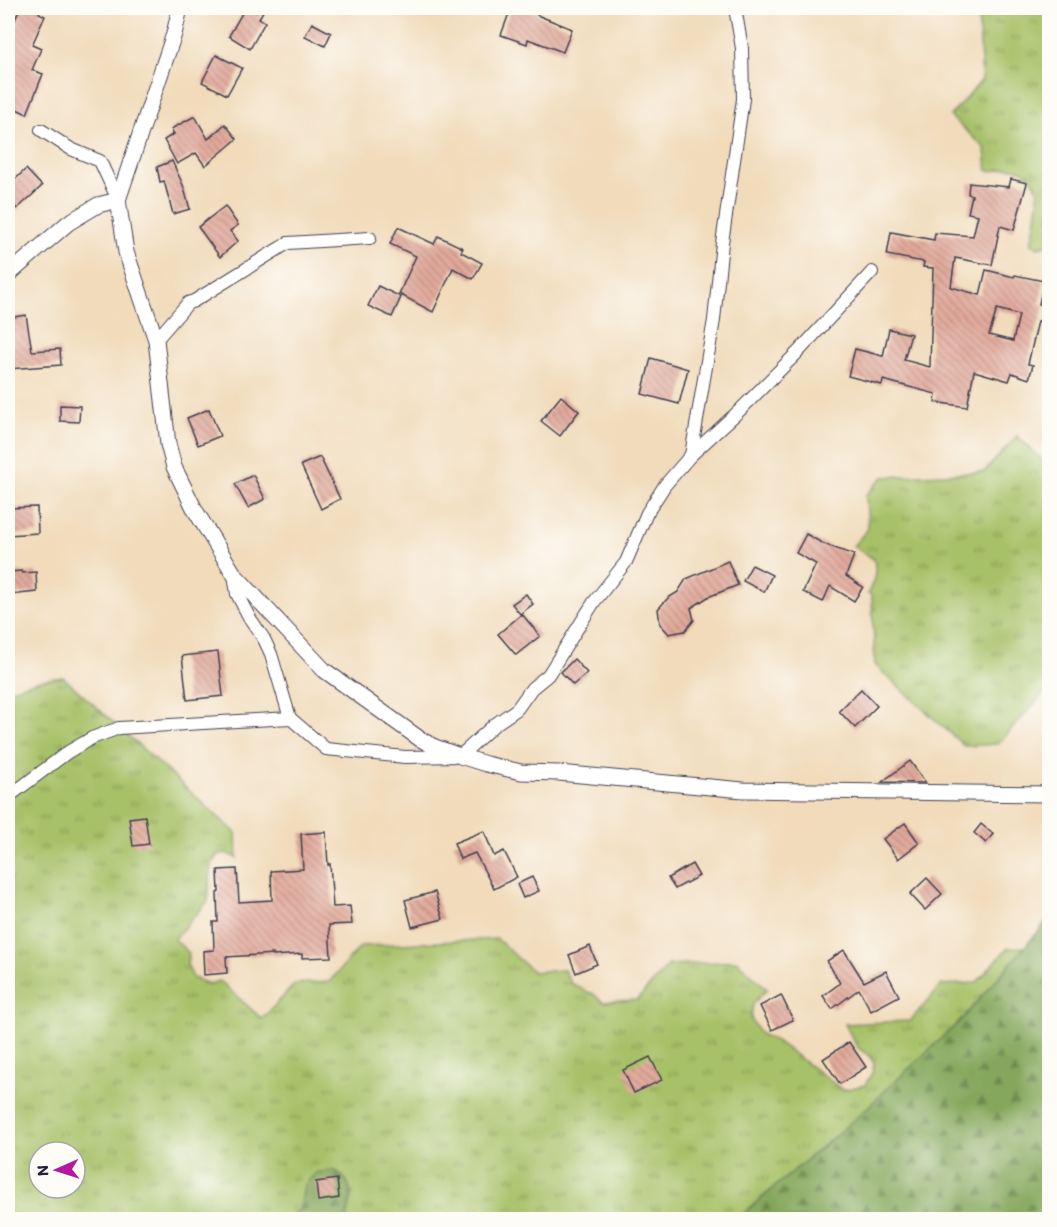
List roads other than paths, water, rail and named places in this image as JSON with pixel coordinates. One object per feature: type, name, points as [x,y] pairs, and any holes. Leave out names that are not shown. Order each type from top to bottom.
[{"type":"street","points":[[118,200],[174,34],[180,8]]},
{"type":"street","points":[[691,455],[714,320],[722,243],[743,99],[742,48],[735,8]]},
{"type":"street","points":[[41,130],[72,149],[100,161],[118,200],[126,252],[156,340],[168,444],[174,467],[195,510],[234,574],[311,657],[338,681],[420,740],[460,756],[521,772],[559,773],[743,790],[1050,794]]},
{"type":"street","points":[[8,275],[68,223],[98,205],[118,200]]},
{"type":"street","points":[[156,340],[188,303],[288,243],[370,238]]},
{"type":"street","points":[[234,574],[237,594],[271,654],[290,718],[326,749],[405,757],[460,756],[517,709],[532,688],[548,675],[594,602],[626,562],[647,513],[691,455],[738,412],[872,272]]},
{"type":"street","points":[[8,797],[68,752],[92,738],[119,728],[290,718]]}]
